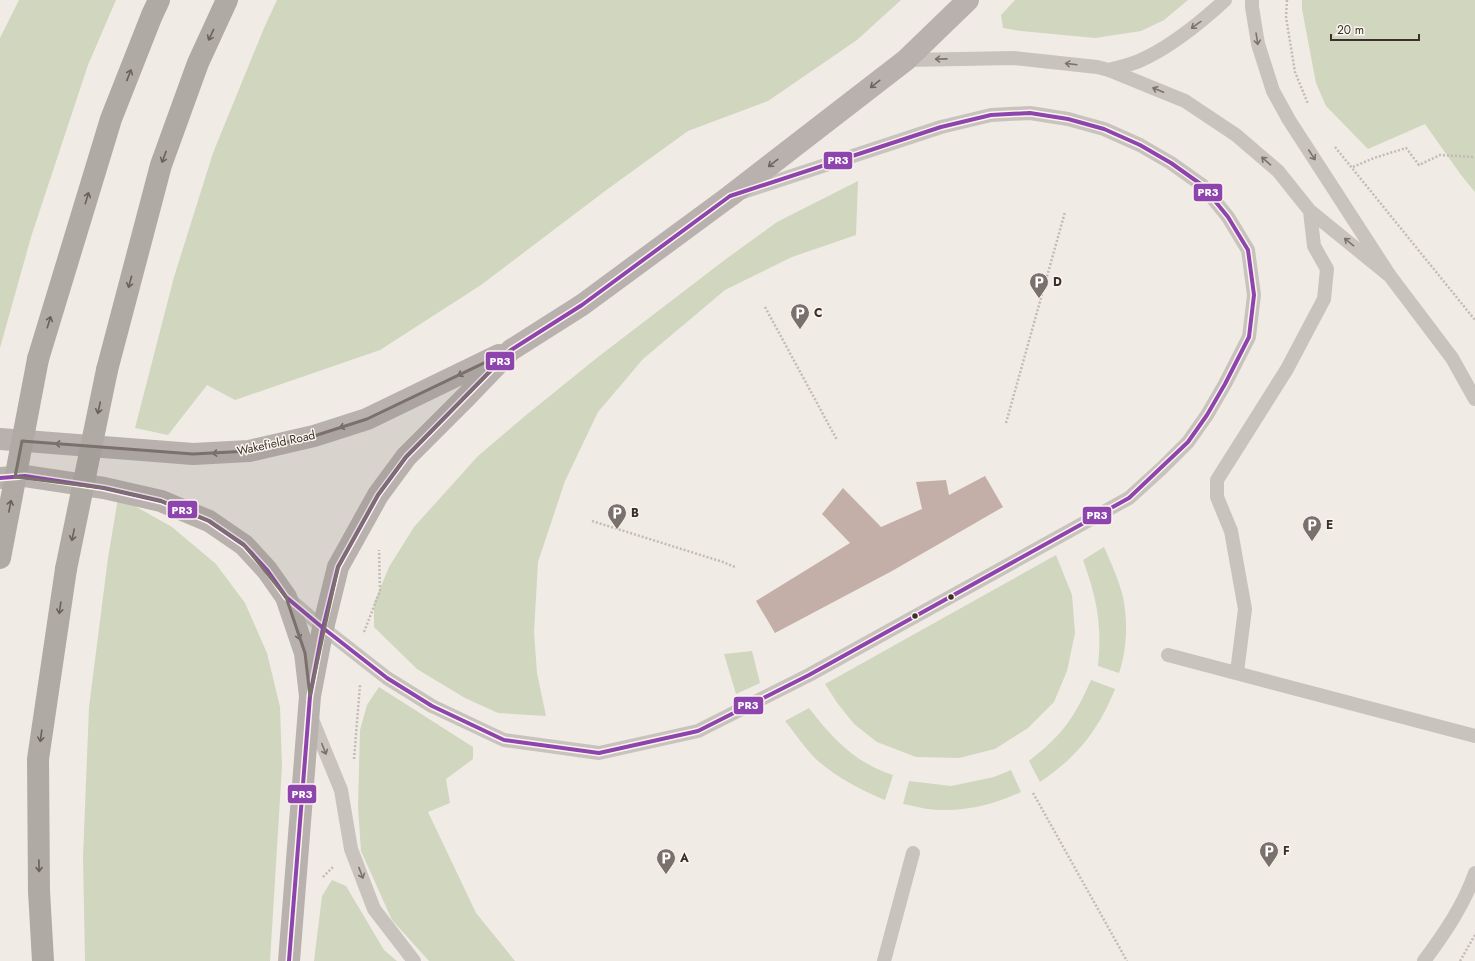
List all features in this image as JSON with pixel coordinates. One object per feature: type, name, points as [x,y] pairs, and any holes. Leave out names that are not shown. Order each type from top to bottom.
[{"type":"highway","points":[[0,558],[38,359],[111,120],[159,0]]},
{"type":"highway","points":[[43,961],[39,891],[38,759],[66,569],[107,370],[161,165],[198,63],[227,0]]},
{"type":"main road","points":[[289,961],[310,704],[323,628],[338,567],[378,495],[406,457],[511,350],[582,304],[730,196],[906,60],[968,0]]},
{"type":"main road","name":"Wakefield Road","points":[[0,439],[192,454],[249,451],[314,436],[367,419],[511,350]]},
{"type":"main road","points":[[0,478],[25,476],[104,488],[161,501],[209,521],[244,545],[266,570],[286,597],[304,653],[310,704]]},
{"type":"lane","points":[[1109,70],[1139,61],[1170,44],[1204,19],[1225,0]]},
{"type":"lane","points":[[1252,0],[1258,44],[1272,91],[1390,276],[1452,358],[1475,399]]},
{"type":"lane","points":[[906,60],[1014,58],[1050,61],[1109,70],[1185,101],[1236,135],[1278,171],[1310,211],[1390,276]]},
{"type":"lane","points":[[286,597],[387,678],[432,706],[504,740],[600,754],[698,731],[816,671],[1129,498],[1188,442],[1207,415],[1249,337],[1254,295],[1248,250],[1228,217],[1202,185],[1172,163],[1140,145],[1104,129],[1068,119],[1030,113],[991,115],[941,127],[730,196]]},
{"type":"lane","points":[[1237,672],[1245,609],[1231,531],[1217,497],[1217,480],[1287,369],[1324,299],[1327,269],[1314,246],[1310,211]]},
{"type":"lane","points":[[1168,655],[1475,736]]},
{"type":"lane","points":[[310,704],[341,790],[351,849],[374,909],[414,961]]},
{"type":"lane","points":[[884,961],[913,853]]},
{"type":"lane","points":[[1424,961],[1469,891],[1475,873]]},
{"type":"path","points":[[1287,0],[1286,17],[1295,72],[1308,105]]},
{"type":"path","points":[[1332,143],[1353,167],[1475,320]]},
{"type":"path","points":[[1353,167],[1374,158],[1406,148],[1419,165],[1440,155],[1475,157]]},
{"type":"path","points":[[1006,423],[1065,212]]},
{"type":"path","points":[[765,307],[837,440]]},
{"type":"path","points":[[592,521],[735,567]]},
{"type":"path","points":[[1033,793],[1127,961]]},
{"type":"path","points":[[1460,961],[1475,935]]},
{"type":"highlighted area","points":[[511,350],[406,457],[378,495],[338,567],[310,696],[305,653],[286,597],[244,545],[209,521],[161,501],[104,488],[15,477],[22,441],[193,454],[249,451],[314,436],[367,419]]},
{"type":"green space","points":[[19,0],[116,0],[88,65],[31,237],[0,348],[0,38]]},
{"type":"green space","points":[[277,0],[901,0],[857,40],[768,101],[688,131],[605,191],[481,285],[380,350],[235,400],[207,385],[168,435],[135,428],[174,277],[213,153]]},
{"type":"green space","points":[[1015,0],[1188,0],[1164,20],[1141,31],[1095,38],[1003,28],[1001,15]]},
{"type":"green space","points":[[1302,0],[1475,0],[1475,192],[1461,175],[1425,124],[1368,149],[1326,106],[1316,83],[1302,9]]},
{"type":"green space","points":[[858,181],[856,235],[792,257],[725,290],[643,359],[598,412],[565,481],[538,562],[534,632],[537,673],[546,716],[498,713],[465,698],[417,669],[374,627],[374,603],[389,567],[414,527],[478,456],[598,357],[777,222]]},
{"type":"green space","points":[[118,498],[172,527],[216,564],[245,603],[267,653],[280,707],[282,766],[270,961],[85,961],[83,857],[89,707],[108,558]]},
{"type":"green space","points":[[1104,547],[1115,572],[1125,606],[1126,635],[1124,655],[1119,673],[1098,666],[1099,638],[1096,602],[1083,560]]},
{"type":"green space","points":[[1056,555],[1072,595],[1075,633],[1067,671],[1054,702],[1028,728],[995,749],[959,758],[916,757],[877,742],[854,724],[838,704],[825,684]]},
{"type":"green space","points":[[752,651],[760,683],[736,694],[724,654]]},
{"type":"green space","points":[[1091,680],[1115,689],[1101,718],[1094,730],[1076,753],[1040,782],[1029,761],[1048,745],[1069,722],[1079,706]]},
{"type":"green space","points":[[379,687],[473,747],[473,759],[446,779],[450,803],[428,812],[476,913],[515,961],[429,961],[392,920],[361,851],[358,807],[360,730],[367,705]]},
{"type":"green space","points":[[809,708],[826,729],[845,748],[867,764],[893,775],[885,800],[842,778],[813,756],[785,721]]},
{"type":"green space","points":[[1011,770],[1021,792],[992,803],[972,808],[951,810],[930,809],[903,804],[909,781],[951,786],[994,777]]},
{"type":"green space","points":[[332,880],[346,886],[384,950],[397,961],[314,961],[322,896]]},
{"type":"building","points":[[985,476],[1003,507],[892,571],[775,633],[756,601],[850,543],[822,514],[843,488],[881,527],[922,509],[916,482],[946,480],[949,495]]},
{"type":"transit line","name":"PR3","points":[[1030,113],[1068,119],[1104,129],[1140,145],[1171,163],[1202,185],[1228,217],[1248,250],[1254,295],[1249,337],[1207,415],[1188,442],[1129,498],[809,675],[698,731],[599,753],[504,740],[432,706],[387,678],[323,628],[338,567],[378,495],[406,457],[511,350],[582,305],[730,196],[941,127],[991,115],[1030,113]]},
{"type":"transit line","name":"PR3","points":[[0,478],[25,476],[104,488],[161,501],[209,521],[244,545],[267,570],[286,597],[323,628]]},
{"type":"transit line","name":"PR3","points":[[289,961],[310,696],[323,628]]},
{"type":"place","name":"D","points":[[1039,299]]},
{"type":"place","name":"C","points":[[800,330]]},
{"type":"place","name":"B","points":[[617,530]]},
{"type":"place","name":"E","points":[[1312,542]]},
{"type":"place","name":"F","points":[[1269,868]]},
{"type":"place","name":"A","points":[[666,875]]}]
